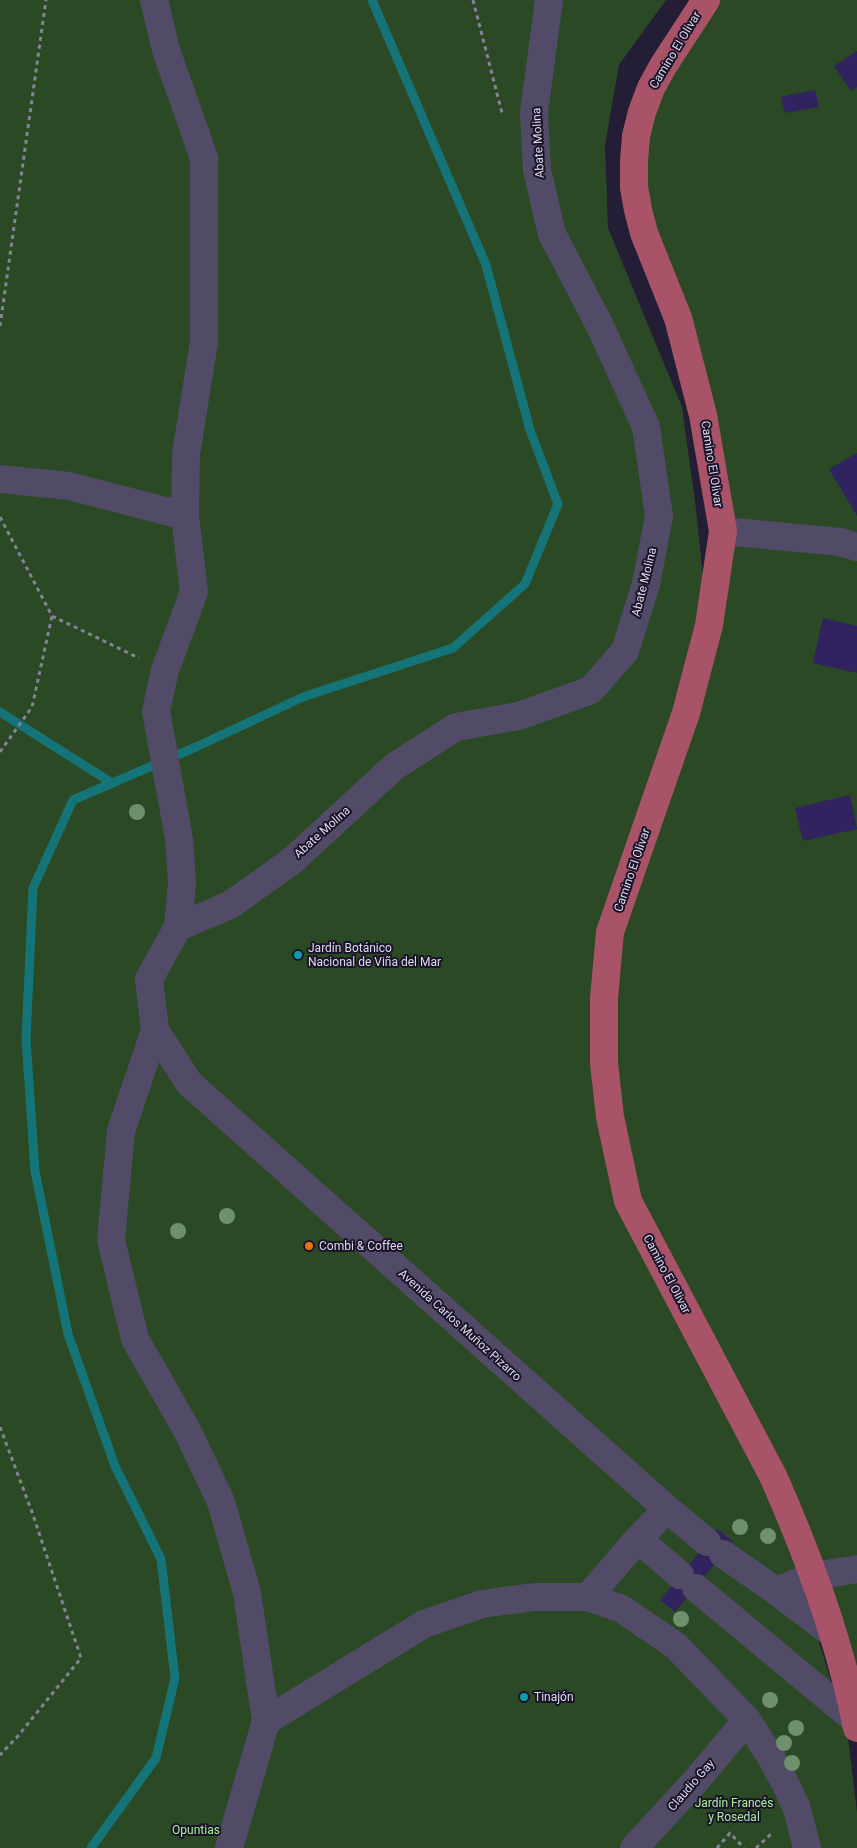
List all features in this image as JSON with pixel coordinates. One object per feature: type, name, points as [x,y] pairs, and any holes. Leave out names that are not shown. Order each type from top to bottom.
[{"type":"main road","name":"Camino El Olivar","points":[[706,0],[662,66],[651,88],[636,136],[634,187],[644,233],[678,318],[703,414],[723,531],[709,625],[686,713],[610,932],[604,998],[604,1063],[610,1117],[628,1201],[773,1476],[791,1517],[814,1576],[833,1634],[856,1724]]},
{"type":"lane","points":[[154,0],[166,50],[204,158],[204,342],[186,454],[185,516],[194,592],[164,670],[156,711],[179,839],[182,883],[178,927],[149,979],[155,1030],[121,1131],[111,1240],[135,1339],[188,1432],[221,1502],[247,1593],[266,1721],[229,1848]]},
{"type":"lane","name":"Abate Molina","points":[[178,927],[230,905],[293,860],[395,766],[456,727],[519,716],[591,690],[625,651],[646,584],[659,516],[646,427],[598,324],[552,234],[537,170],[534,112],[549,0]]},
{"type":"lane","points":[[0,479],[69,486],[185,516]]},
{"type":"lane","points":[[723,531],[840,542],[857,547]]},
{"type":"lane","name":"Avenida Carlos Muñoz Pizarro","points":[[155,1030],[188,1083],[667,1509],[715,1548],[833,1634]]},
{"type":"lane","points":[[588,1597],[638,1539],[667,1509]]},
{"type":"lane","points":[[638,1539],[856,1724]]},
{"type":"lane","points":[[776,1591],[814,1576],[857,1569]]},
{"type":"lane","points":[[266,1721],[424,1624],[482,1604],[534,1596],[588,1597],[622,1609],[676,1646],[746,1720],[771,1757],[787,1787],[797,1809],[807,1848]]},
{"type":"lane","name":"Claudio Gay","points":[[634,1848],[693,1784],[746,1720]]},
{"type":"path","points":[[0,326],[46,0]]},
{"type":"path","points":[[0,517],[52,616],[164,670]]},
{"type":"path","points":[[0,752],[32,706],[52,616]]},
{"type":"path","points":[[0,1427],[32,1512],[81,1658],[18,1736],[0,1755]]},
{"type":"path","points":[[717,1848],[730,1833],[744,1848]]},
{"type":"path","points":[[735,1848],[739,1843]]},
{"type":"green space","name":"Jardín Botánico Nacional de Viña del Mar","points":[[0,0],[666,0],[619,65],[605,145],[608,228],[682,407],[704,586],[671,719],[600,919],[593,992],[592,1085],[622,1210],[766,1479],[806,1599],[848,1737],[857,1812],[857,1848],[0,1848]]},
{"type":"green space","points":[[713,0],[857,0],[857,1685],[638,1196],[613,1081],[618,954],[728,559],[642,185],[651,126],[671,67]]},
{"type":"building","points":[[857,51],[857,87],[851,91],[834,66]]},
{"type":"building","points":[[815,90],[819,107],[785,113],[781,97]]},
{"type":"building","points":[[857,453],[857,516],[829,469]]},
{"type":"building","points":[[823,618],[857,626],[857,673],[813,663]]},
{"type":"building","points":[[850,795],[857,829],[803,841],[795,808]]},
{"type":"building","points":[[718,1529],[733,1542],[675,1612],[660,1600]]},
{"type":"waterway","points":[[91,1848],[156,1758],[175,1678],[161,1559],[115,1466],[68,1334],[35,1171],[26,1039],[33,888],[73,800],[196,747],[303,697],[453,648],[525,584],[558,504],[530,430],[486,265],[372,0]]},
{"type":"waterway","points":[[0,712],[112,783]]},
{"type":"place","name":"Jardín Botánico Nacional de Viña del Mar","points":[[298,955]]},
{"type":"place","name":"Combi & Coffee","points":[[309,1246]]},
{"type":"place","name":"Tinajón","points":[[524,1697]]},
{"type":"park label","name":"Jardín Francés y Rosedal","points":[[734,1810]]},
{"type":"park label","name":"Opuntias","points":[[196,1830]]}]
